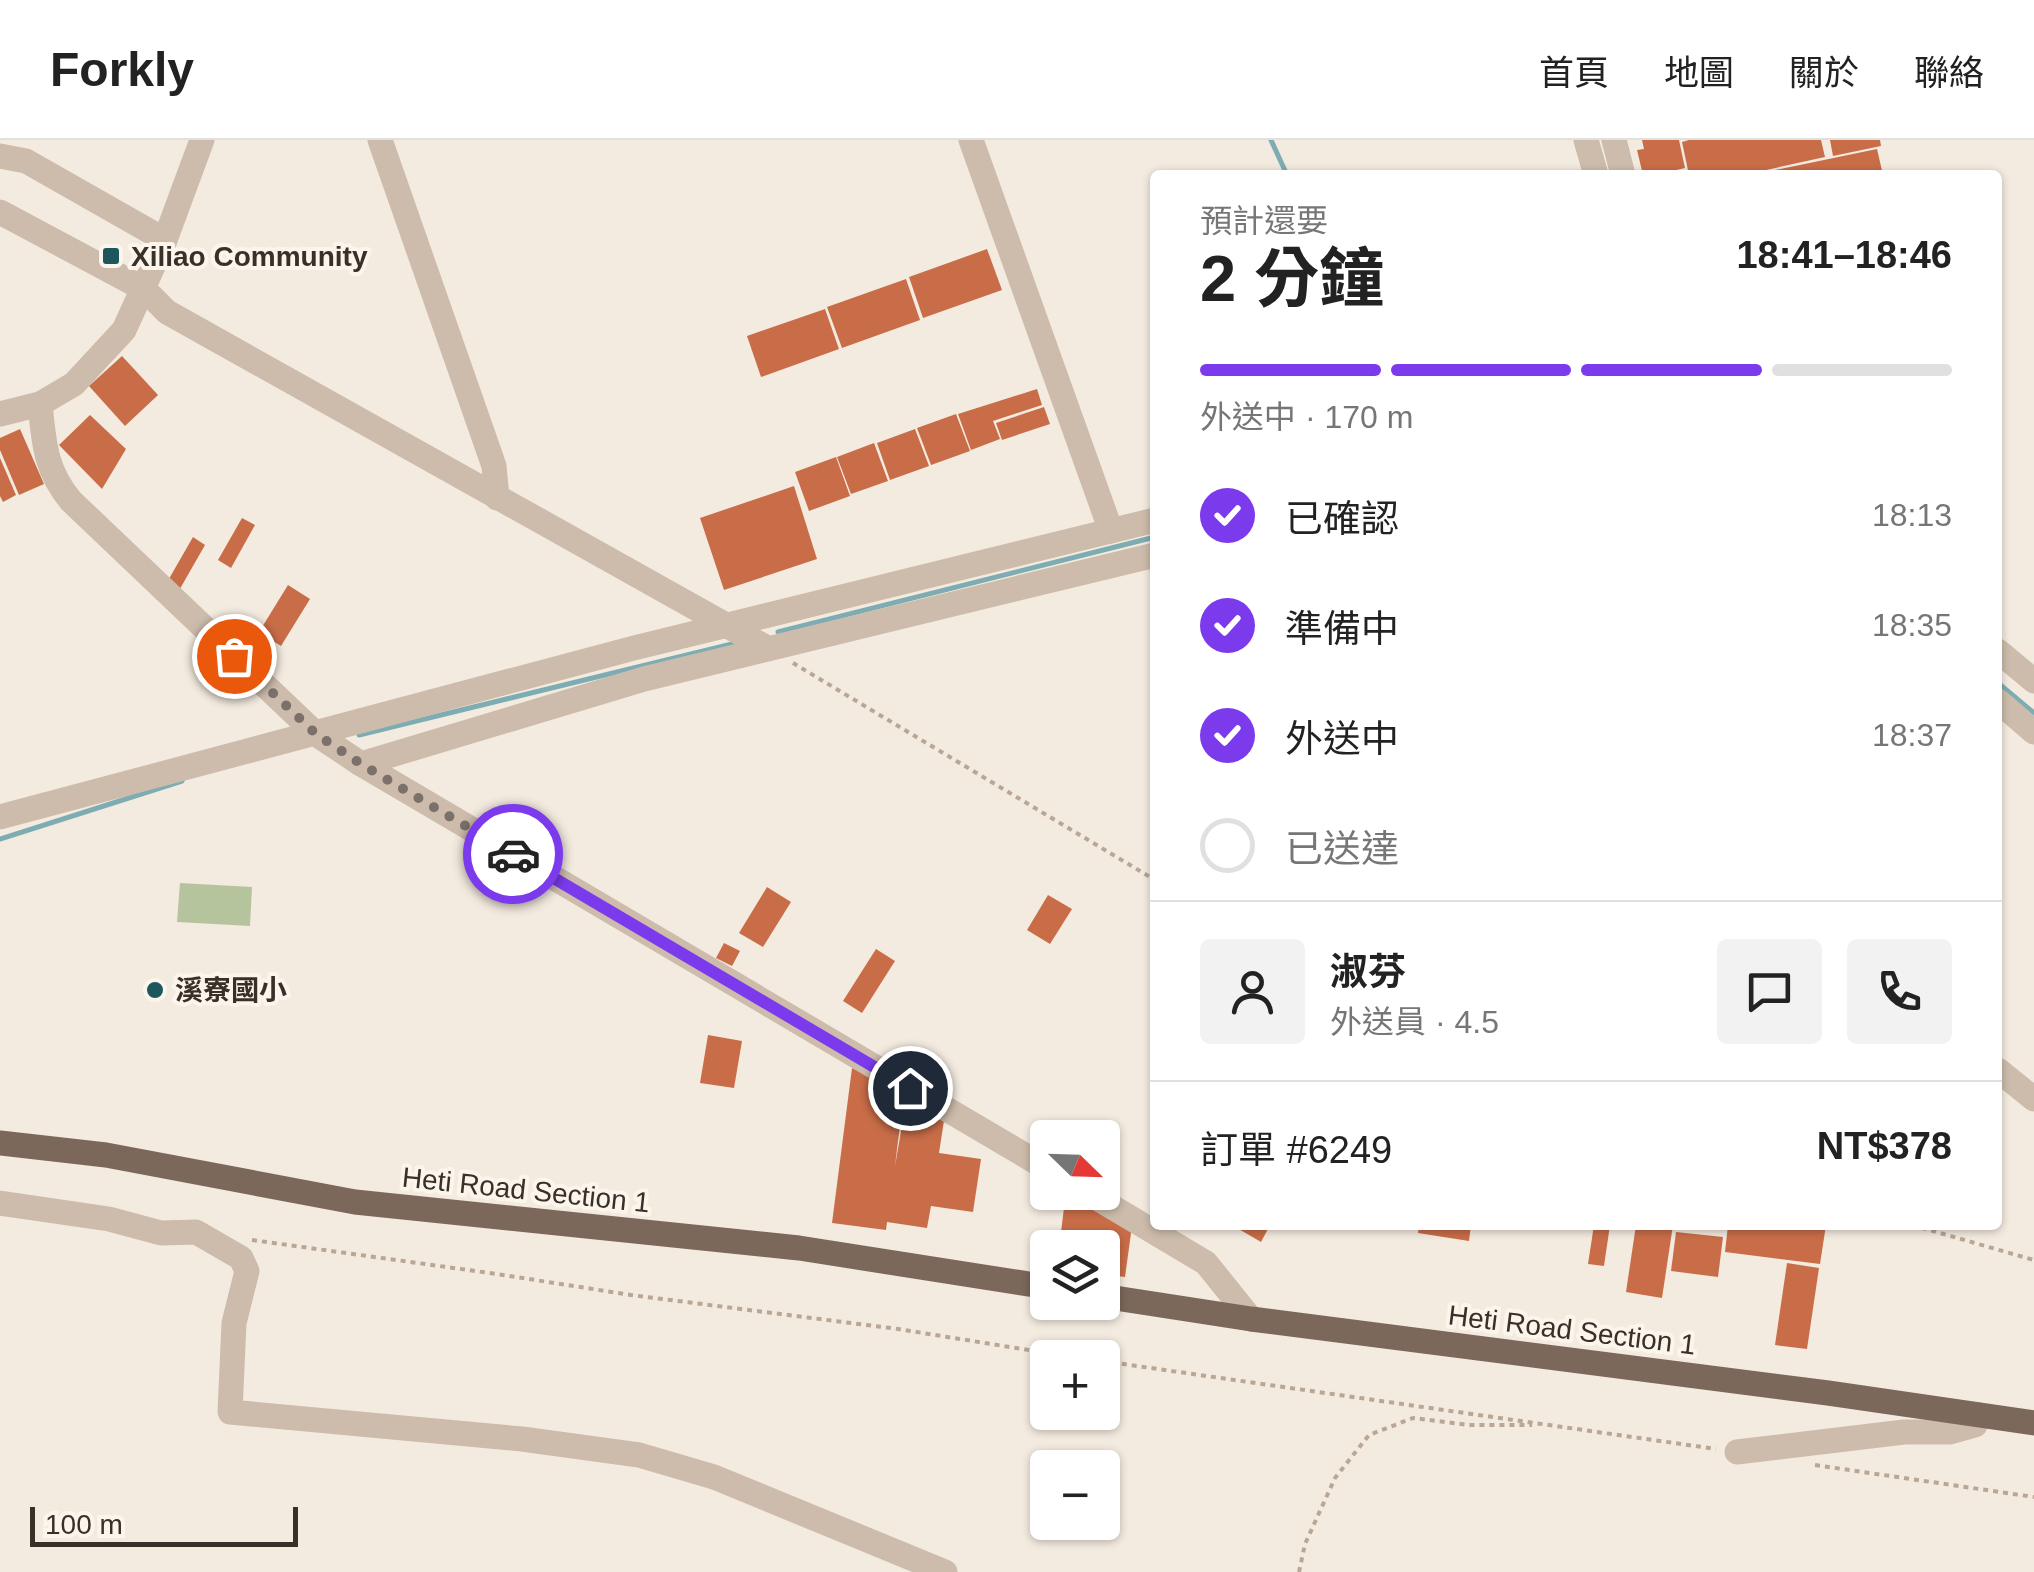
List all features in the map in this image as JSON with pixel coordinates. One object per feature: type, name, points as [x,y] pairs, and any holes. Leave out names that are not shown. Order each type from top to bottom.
[{"type":"main road","name":"Heti Road Section 1","points":[[0,1143],[106,1155],[355,1202],[799,1248],[1030,1284]]},
{"type":"main road","name":"Heti Road Section 1","points":[[1120,1299],[2034,1423]]},
{"type":"street","points":[[0,414],[40,404],[74,384],[124,330],[165,240],[202,140]]},
{"type":"street","points":[[380,140],[494,466],[497,498]]},
{"type":"street","points":[[971,140],[1111,531]]},
{"type":"street","points":[[1586,140],[1595,170]]},
{"type":"street","points":[[1614,140],[1622,170]]},
{"type":"street","points":[[0,156],[26,162],[165,240]]},
{"type":"street","points":[[0,212],[144,289],[167,312],[768,648]]},
{"type":"street","points":[[40,404],[48,464],[71,501],[316,734],[1030,1159]]},
{"type":"street","points":[[0,816],[634,648],[1150,521]]},
{"type":"street","points":[[361,764],[644,679],[1150,557]]},
{"type":"street","points":[[2002,654],[2034,681]]},
{"type":"street","points":[[2002,705],[2034,732]]},
{"type":"street","points":[[2002,1073],[2034,1100]]},
{"type":"street","points":[[0,1204],[110,1220],[161,1233],[196,1232],[241,1258],[247,1270],[234,1323],[230,1412],[522,1439],[640,1455],[714,1477],[945,1572]]},
{"type":"street","points":[[1116,1210],[1150,1230]]},
{"type":"street","points":[[1150,1230],[1206,1263],[1251,1319]]},
{"type":"street","points":[[1736,1452],[1887,1434],[1950,1432],[1975,1425],[1978,1415]]},
{"type":"path","points":[[768,648],[1150,877]]},
{"type":"path","points":[[1929,1230],[2034,1260]]},
{"type":"path","points":[[250,1240],[1030,1350]]},
{"type":"path","points":[[1120,1364],[1736,1452]]},
{"type":"path","points":[[1300,1572],[1305,1544],[1335,1478],[1369,1435],[1413,1418],[1469,1425],[1547,1424]]},
{"type":"path","points":[[1815,1465],[2034,1496]]},
{"type":"green space","points":[[180,883],[252,887],[250,926],[177,922]]},
{"type":"building","points":[[1642,140],[1679,140],[1685,168],[1642,170],[1637,150],[1644,149]]},
{"type":"building","points":[[1821,140],[1825,157],[1766,170],[1688,170],[1682,142]]},
{"type":"building","points":[[1830,140],[1880,140],[1881,146],[1833,156]]},
{"type":"building","points":[[1877,149],[1882,170],[1776,170]]},
{"type":"building","points":[[987,249],[1002,290],[923,318],[909,277]]},
{"type":"building","points":[[906,279],[920,320],[842,348],[827,307]]},
{"type":"building","points":[[825,309],[839,349],[761,377],[747,336]]},
{"type":"building","points":[[122,356],[158,395],[125,426],[89,386]]},
{"type":"building","points":[[1037,389],[1042,405],[993,421],[1000,439],[971,450],[958,414]]},
{"type":"building","points":[[1044,407],[1050,424],[1002,440],[996,423]]},
{"type":"building","points":[[956,414],[970,451],[931,465],[917,428]]},
{"type":"building","points":[[90,415],[126,449],[102,489],[59,445]]},
{"type":"building","points":[[20,429],[44,484],[19,495],[0,450],[0,438]]},
{"type":"building","points":[[915,429],[929,466],[890,480],[877,443]]},
{"type":"building","points":[[874,443],[888,481],[851,494],[837,457]]},
{"type":"building","points":[[836,457],[850,496],[809,511],[795,472]]},
{"type":"building","points":[[0,458],[16,495],[3,502],[0,496]]},
{"type":"building","points":[[794,486],[817,559],[724,590],[700,518]]},
{"type":"building","points":[[242,518],[255,525],[231,568],[218,560]]},
{"type":"building","points":[[193,537],[205,545],[177,594],[166,584]]},
{"type":"building","points":[[288,585],[310,599],[281,646],[259,632]]},
{"type":"building","points":[[767,887],[791,902],[763,947],[739,933]]},
{"type":"building","points":[[1048,895],[1072,909],[1050,944],[1027,930]]},
{"type":"building","points":[[724,943],[740,951],[732,966],[716,958]]},
{"type":"building","points":[[876,949],[895,961],[862,1013],[843,1001]]},
{"type":"building","points":[[708,1035],[742,1041],[734,1088],[700,1083]]},
{"type":"building","points":[[852,1068],[904,1093],[895,1166],[905,1108],[945,1114],[939,1153],[981,1159],[973,1212],[931,1206],[927,1228],[887,1222],[886,1230],[832,1223]]},
{"type":"building","points":[[1064,1210],[1104,1210],[1132,1226],[1125,1277],[1120,1276],[1120,1230],[1061,1230]]},
{"type":"building","points":[[1241,1230],[1267,1230],[1261,1242]]},
{"type":"building","points":[[1418,1230],[1470,1230],[1469,1241],[1418,1233]]},
{"type":"building","points":[[1593,1230],[1609,1230],[1604,1266],[1588,1264]]},
{"type":"building","points":[[1635,1230],[1672,1230],[1662,1298],[1626,1292]]},
{"type":"building","points":[[1727,1230],[1825,1230],[1820,1264],[1725,1252]]},
{"type":"building","points":[[1676,1232],[1723,1237],[1718,1277],[1671,1271]]},
{"type":"building","points":[[1787,1263],[1819,1268],[1807,1349],[1775,1345]]},
{"type":"waterway","points":[[1271,140],[1285,170]]},
{"type":"waterway","points":[[778,632],[1150,538]]},
{"type":"waterway","points":[[359,735],[732,644]]},
{"type":"waterway","points":[[2002,686],[2034,713]]},
{"type":"waterway","points":[[0,839],[182,781]]},
{"type":"way so far","points":[[234,656],[316,734],[513,854]]},
{"type":"place","name":"Xiliao Community","points":[[111,256]]},
{"type":"place","name":"溪寮國小","points":[[155,990]]},
{"type":"route","points":[[513,854],[910,1088]]}]
